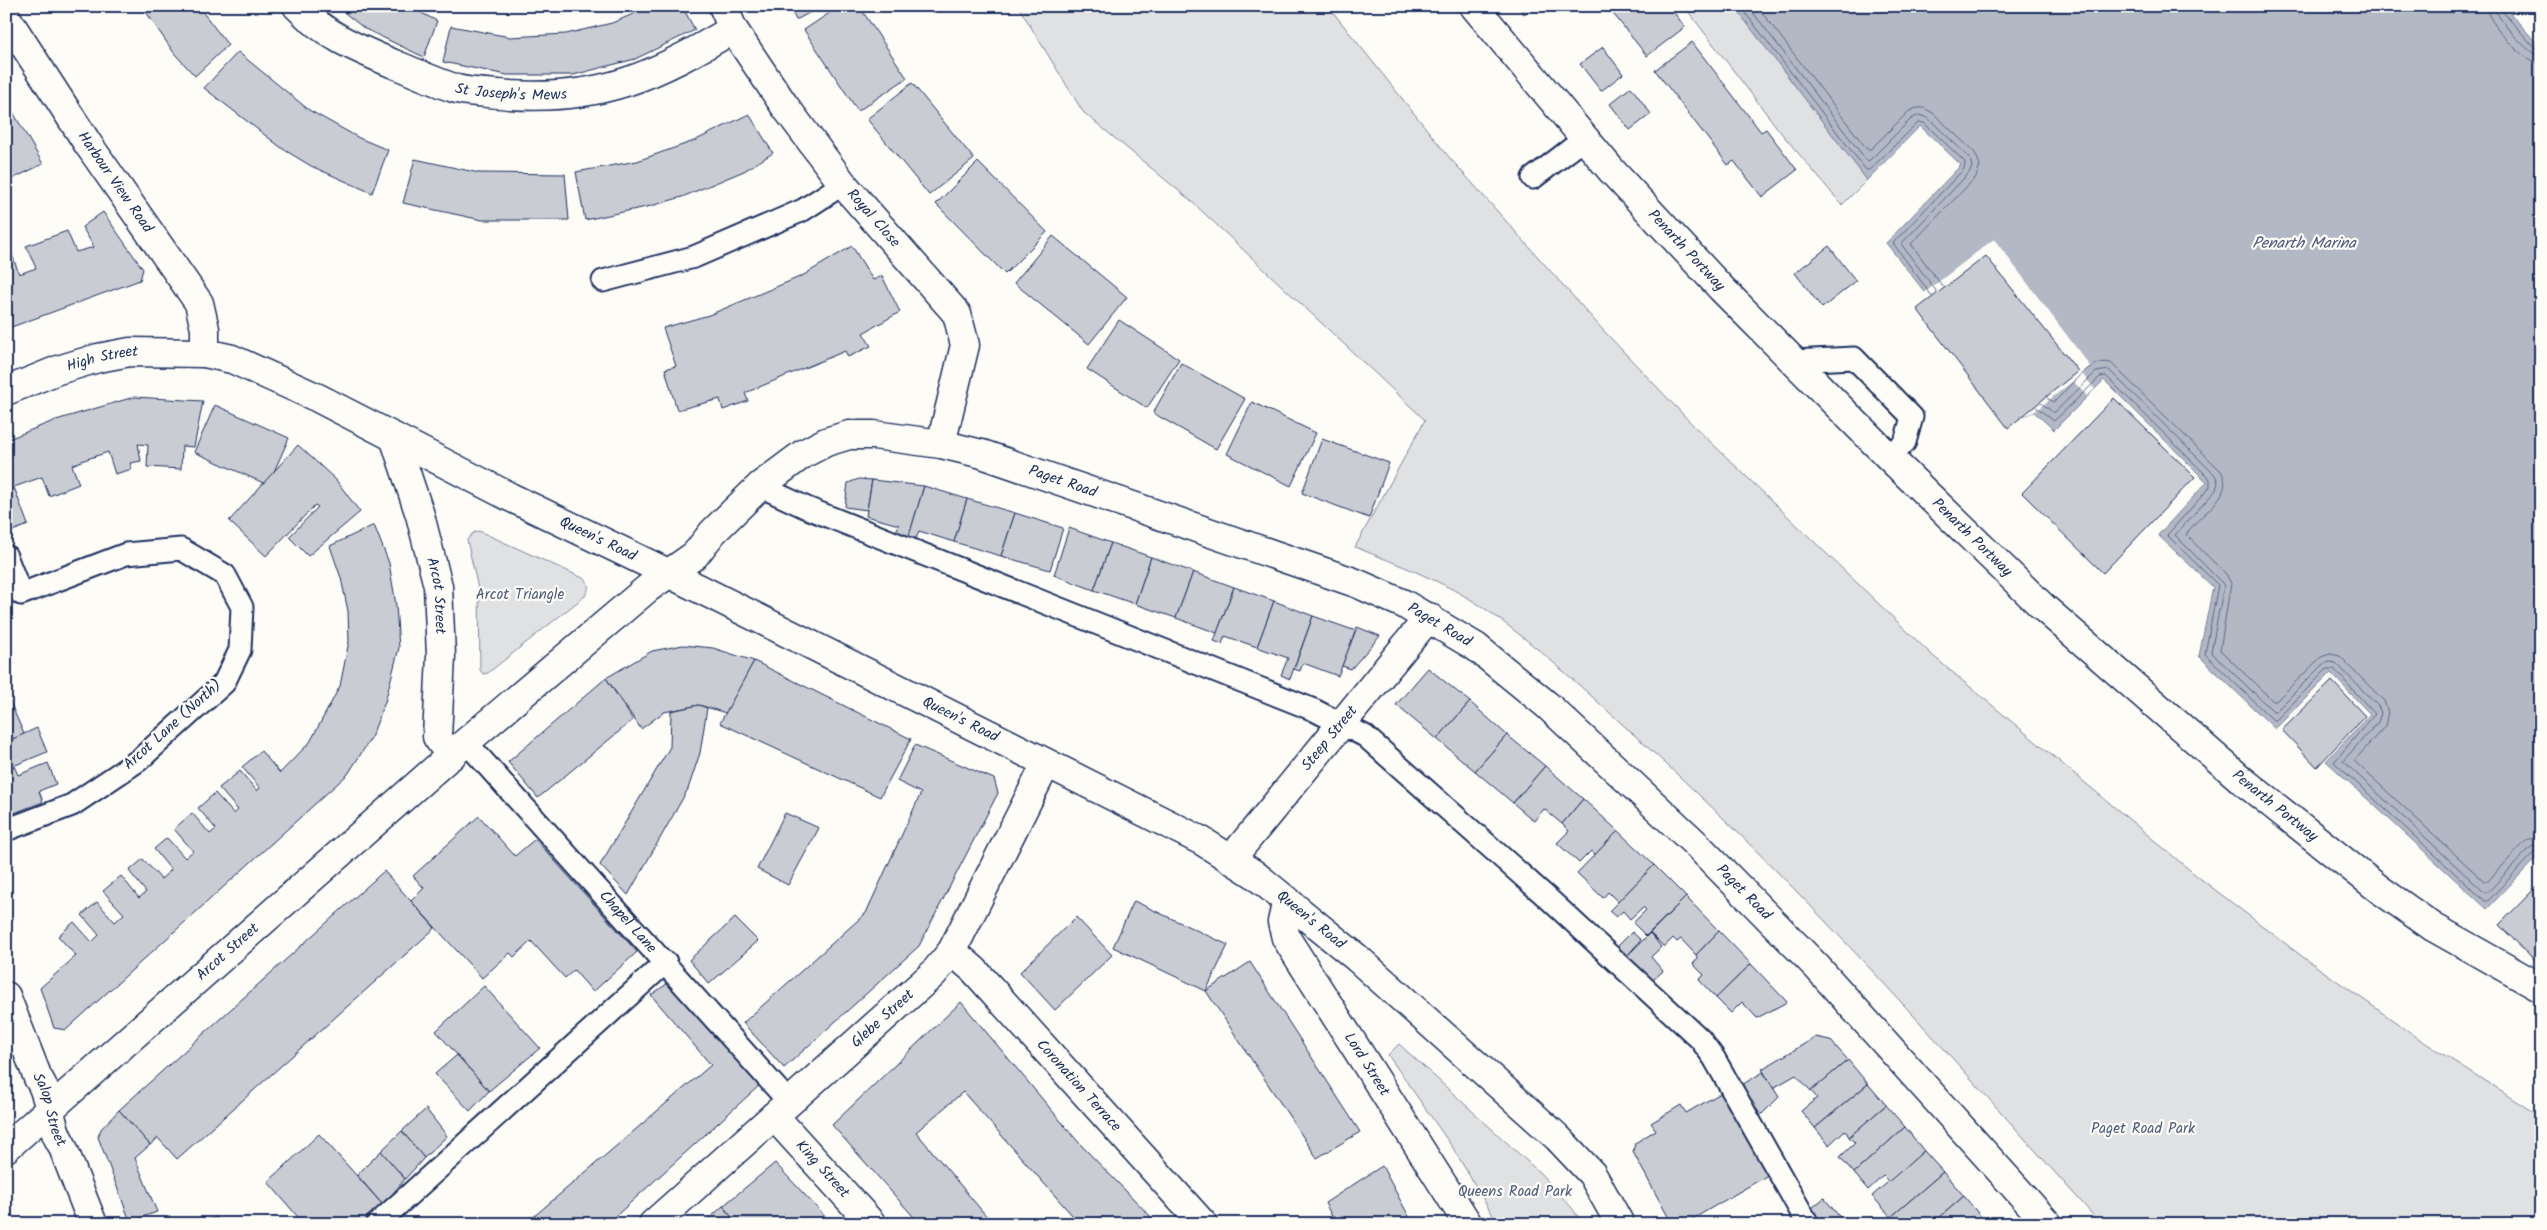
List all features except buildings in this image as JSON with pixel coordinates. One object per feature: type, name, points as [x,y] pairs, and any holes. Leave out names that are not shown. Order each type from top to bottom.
[{"type":"street","name":"St Joseph's Mews","points":[[298,6],[315,25],[351,46],[426,77],[458,89],[528,96],[606,89],[644,76],[686,57],[728,18]]},
{"type":"street","name":"Penarth Portway","points":[[1474,6],[1584,139],[1684,249],[1792,361],[2044,608],[2243,781],[2379,889],[2469,949],[2541,988]]},
{"type":"street","name":"Harbour View Road","points":[[6,17],[88,144],[198,303],[205,329],[205,353]]},
{"type":"street","name":"Royal Close","points":[[728,18],[784,105],[843,184],[957,314],[964,345],[941,444]]},
{"type":"street","name":"High Street","points":[[6,391],[58,370],[98,358],[130,352],[205,353]]},
{"type":"street","name":"Queen's Road","points":[[205,353],[232,360],[258,370],[1202,841],[1231,859],[1287,900],[1356,958],[1568,1148],[1592,1174],[1620,1224]]},
{"type":"street","name":"Paget Road","points":[[670,574],[695,555],[713,532],[760,486],[803,454],[826,442],[849,435],[900,438],[941,444],[1036,471],[1356,583],[1429,617],[1460,635],[1516,679],[1697,845],[1839,990],[2048,1224]]},
{"type":"street","name":"Arcot Street","points":[[394,437],[420,515],[438,586],[441,656],[438,737],[458,749]]},
{"type":"street","name":"Arcot Street","points":[[6,1148],[458,749],[648,588],[670,574]]},
{"type":"street","name":"Steep Street","points":[[1231,859],[1429,617]]},
{"type":"street","name":"Glebe Street","points":[[654,1224],[933,974],[952,951],[1046,764]]},
{"type":"street","name":"Lord Street","points":[[1287,900],[1282,922],[1286,938],[1468,1224]]},
{"type":"street","name":"Coronation Terrace","points":[[952,951],[974,970],[1203,1224]]},
{"type":"street","name":"Salop Street","points":[[6,996],[38,1078],[43,1086],[56,1135],[62,1145],[92,1224]]},
{"type":"street","name":"King Street","points":[[782,1109],[872,1224]]},
{"type":"lane","points":[[1533,178],[1584,139]]},
{"type":"lane","points":[[603,281],[694,257],[803,210],[843,184]]},
{"type":"lane","points":[[1792,361],[1854,358],[1912,417],[1905,442],[1890,458]]},
{"type":"lane","points":[[760,486],[807,508],[1314,710],[1365,736],[1551,901],[1700,1039],[1714,1058],[1808,1224]]},
{"type":"lane","name":"Arcot Lane (North)","points":[[6,556],[21,594],[126,554],[181,549],[225,575],[242,607],[240,650],[224,683],[139,760],[72,805],[6,830]]},
{"type":"lane","name":"Chapel Lane","points":[[458,749],[666,962],[782,1109]]},
{"type":"lane","points":[[377,1224],[666,962]]},
{"type":"green space","name":"Paget Road Park","points":[[1018,6],[1328,6],[1449,157],[1603,330],[1694,426],[1933,656],[2197,876],[2303,957],[2421,1040],[2533,1112],[2541,1099],[2541,1224],[2101,1224],[1935,1039],[1821,917],[1704,800],[1605,708],[1546,656],[1505,623],[1469,598],[1405,567],[1355,547],[1425,420],[1190,200],[1083,112]]},
{"type":"green space","points":[[1684,6],[1734,6],[1867,180],[1842,205],[1782,134]]},
{"type":"green space","name":"Arcot Triangle","points":[[479,531],[585,579],[588,583],[585,596],[488,673],[483,674],[480,670],[479,593],[467,540],[473,533]]},
{"type":"green space","name":"Queens Road Park","points":[[1399,1044],[1541,1174],[1572,1208],[1583,1224],[1498,1224],[1453,1148],[1388,1055]]},
{"type":"water","name":"Penarth Marina","points":[[1734,6],[2504,6],[2541,48],[2541,853],[2487,909],[2326,761],[2370,714],[2331,673],[2275,729],[2199,656],[2213,587],[2158,535],[2207,482],[2104,380],[2054,430],[2034,412],[2023,416],[1886,243],[1961,165],[1920,126],[1867,180]]},
{"type":"pier","points":[[1994,239],[2090,366],[2082,374],[2095,389],[2087,396],[2073,381],[2034,412],[2023,416],[1924,293]]}]
